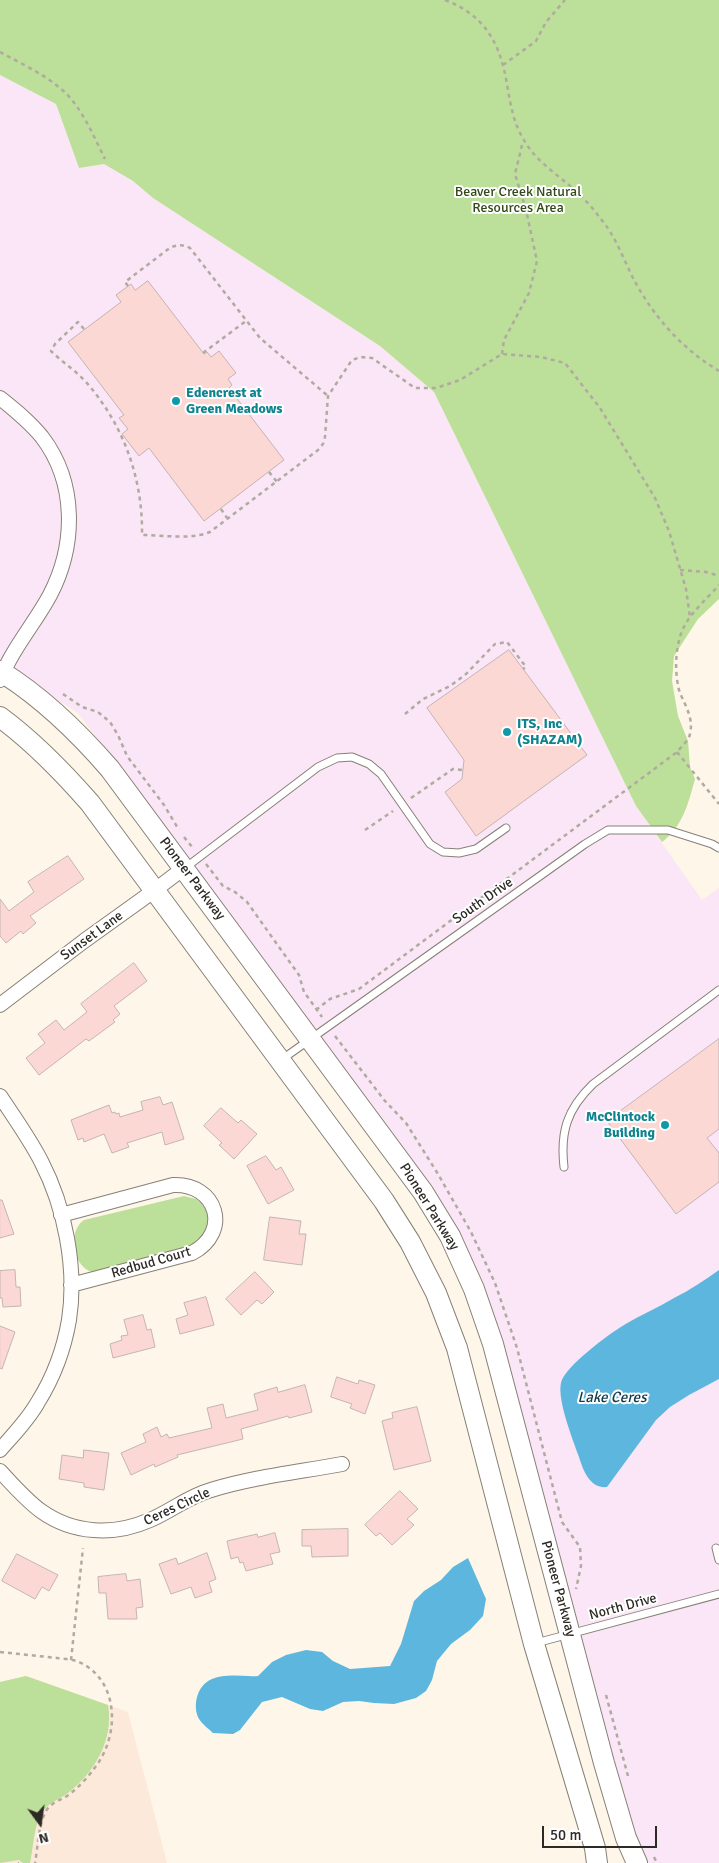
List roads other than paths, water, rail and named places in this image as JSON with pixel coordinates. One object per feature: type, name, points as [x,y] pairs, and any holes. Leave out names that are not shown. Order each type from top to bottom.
[{"type":"street","points":[[0,398],[26,419],[42,437],[54,457],[69,503],[70,527],[67,551],[50,595],[1,674]]},
{"type":"street","name":"Pioneer Parkway","points":[[1,674],[44,703],[110,769],[423,1192],[450,1236],[474,1289],[493,1344],[604,1763],[626,1838],[636,1863]]},
{"type":"street","points":[[0,716],[24,734],[59,767],[90,803],[384,1201],[410,1242],[436,1294],[457,1348],[534,1644],[595,1848],[597,1863]]},
{"type":"street","name":"Sunset Lane","points":[[0,1005],[184,868]]},
{"type":"street","points":[[0,1096],[42,1162],[53,1189],[68,1246],[71,1285],[69,1320],[54,1372],[38,1403],[0,1450]]},
{"type":"street","name":"Redbud Court","points":[[61,1214],[173,1185],[184,1185],[198,1190],[207,1197],[214,1208],[216,1223],[212,1236],[202,1248],[192,1253],[71,1285]]},
{"type":"street","name":"Ceres Circle","points":[[0,1471],[41,1511],[57,1521],[77,1528],[98,1531],[116,1530],[152,1520],[185,1500],[209,1490],[342,1464]]},
{"type":"lane","points":[[184,868],[318,767],[336,758],[352,757],[369,764],[381,774],[430,844],[443,852],[459,853],[476,849],[506,828]]},
{"type":"lane","name":"South Drive","points":[[280,1061],[312,1040],[435,950],[608,830],[668,830],[719,848]]},
{"type":"lane","points":[[564,1167],[562,1145],[567,1119],[580,1096],[593,1084],[719,990]]},
{"type":"lane","points":[[716,1548],[719,1560]]},
{"type":"lane","name":"North Drive","points":[[534,1644],[719,1594]]},
{"type":"water","name":"Lake Ceres","points":[[719,1270],[719,1379],[670,1407],[656,1420],[607,1487],[596,1485],[588,1478],[566,1420],[560,1390],[564,1376],[588,1351],[617,1329],[686,1292]]},
{"type":"water","points":[[468,1558],[486,1599],[483,1616],[470,1630],[451,1644],[437,1661],[432,1680],[426,1691],[416,1698],[394,1704],[359,1701],[343,1702],[323,1711],[310,1709],[282,1697],[262,1702],[240,1730],[233,1734],[213,1733],[199,1719],[196,1708],[197,1696],[207,1682],[223,1676],[258,1676],[272,1662],[286,1655],[306,1650],[322,1652],[333,1661],[350,1669],[390,1666],[401,1644],[414,1601],[424,1591],[441,1580],[453,1567]]},
{"type":"place","name":"Edencrest at Green Meadows","points":[[176,401]]},
{"type":"place","name":"ITS, Inc (SHAZAM)","points":[[507,732]]},
{"type":"place","name":"McClintock Building","points":[[665,1125]]},
{"type":"park label","name":"Beaver Creek Natural Resources Area","points":[[518,200]]}]
